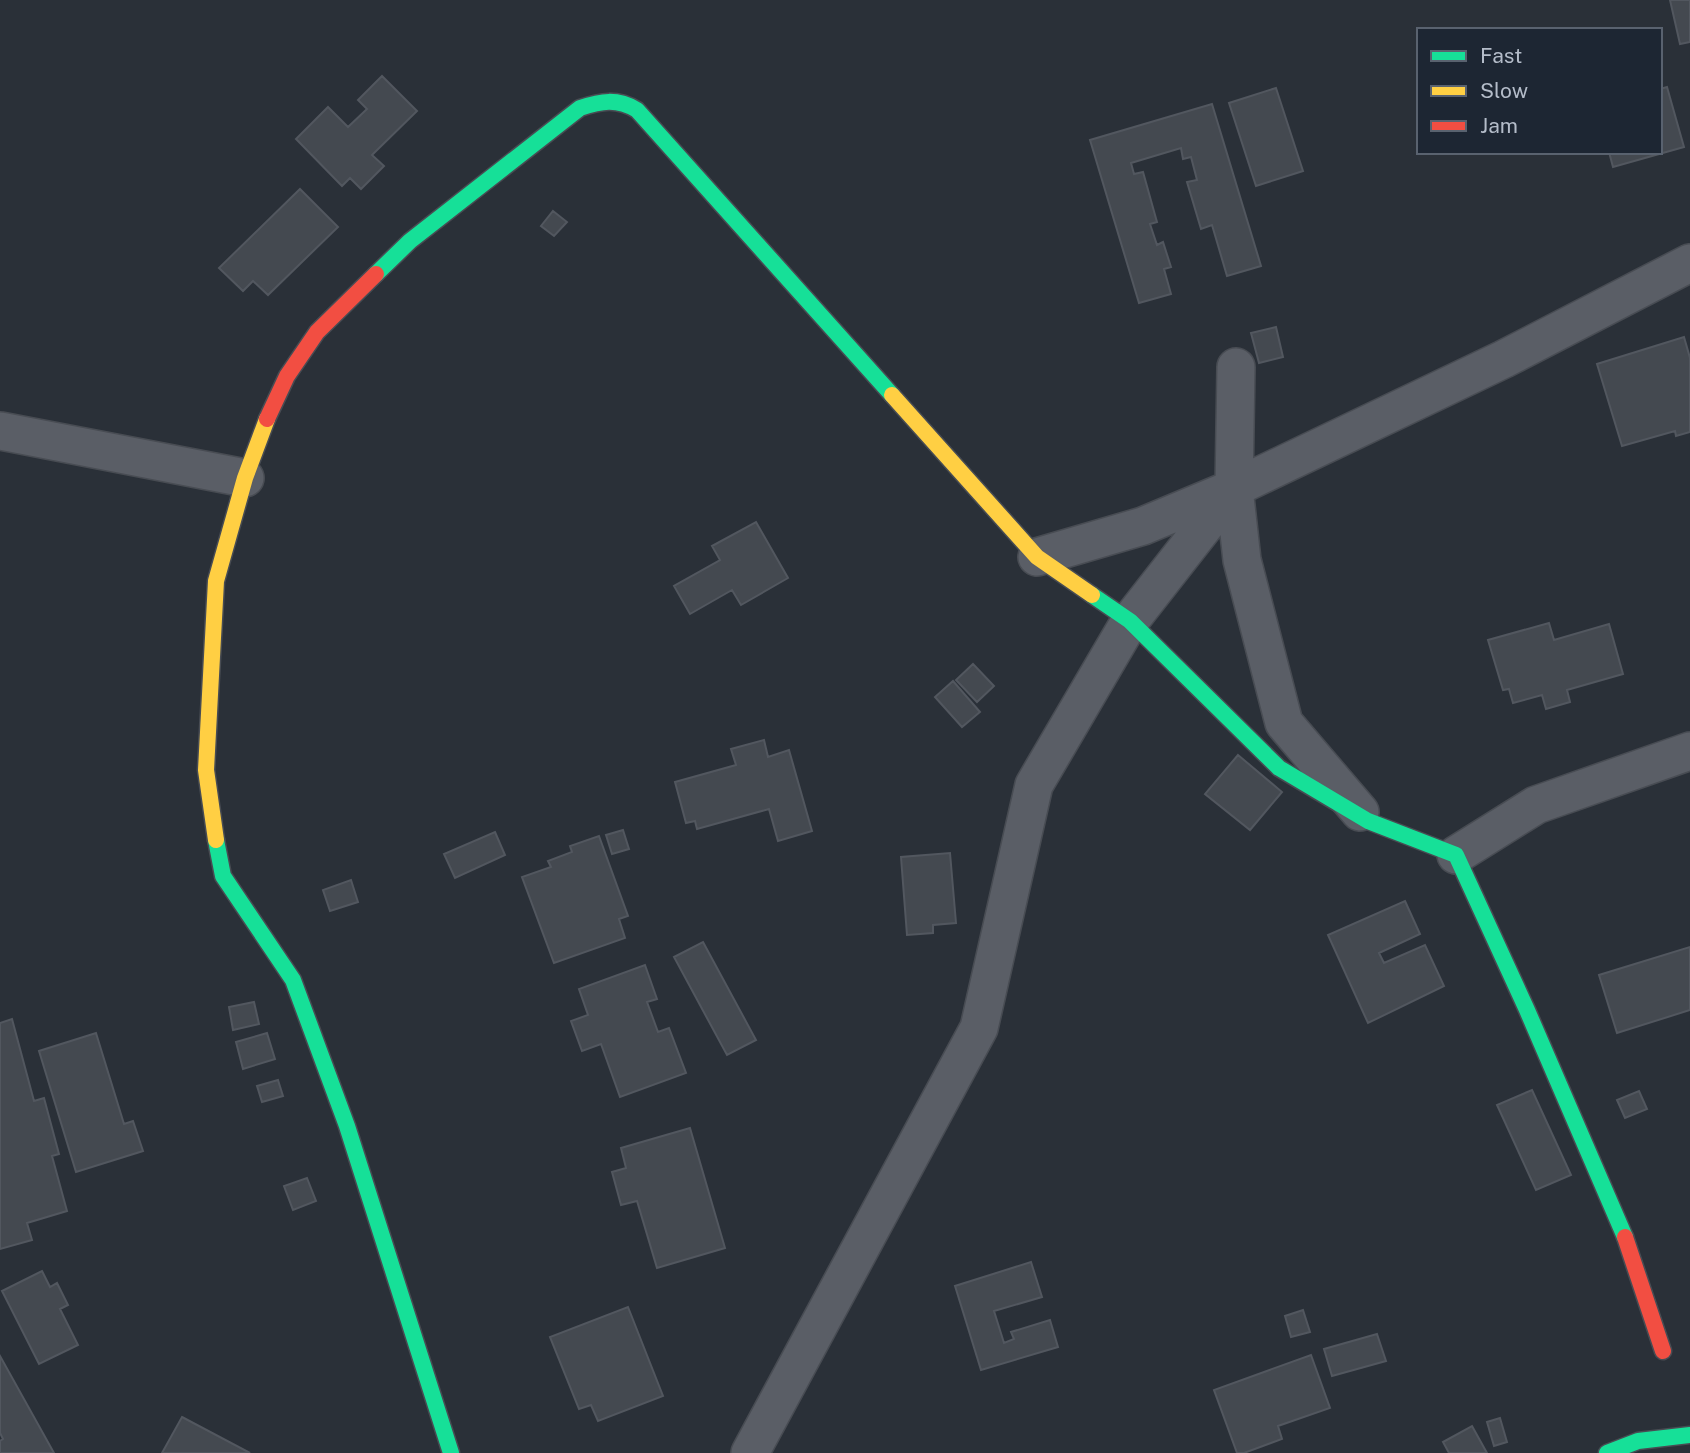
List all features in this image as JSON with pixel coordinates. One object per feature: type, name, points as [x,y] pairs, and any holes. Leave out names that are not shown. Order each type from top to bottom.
[{"type":"street","points":[[451,1453],[346,1126],[293,980],[223,876],[213,828],[206,770],[216,581],[244,478],[287,376],[317,332],[410,241],[580,108],[602,100],[623,101],[637,110],[1037,557],[1130,621],[1279,768],[1368,821],[1456,855],[1628,1243],[1663,1351]]},
{"type":"street","points":[[1037,557],[1143,526],[1234,488],[1504,359],[1690,263]]},
{"type":"street","points":[[1236,367],[1234,488],[1242,560],[1284,723],[1368,821]]},
{"type":"street","points":[[0,431],[244,478]]},
{"type":"street","points":[[750,1453],[979,1028],[1034,785],[1130,621],[1234,488]]},
{"type":"street","points":[[1456,855],[1535,805],[1690,751]]},
{"type":"street","points":[[1607,1453],[1638,1441],[1690,1435]]},
{"type":"building","points":[[1670,0],[1690,0],[1690,42],[1680,44]]},
{"type":"building","points":[[382,76],[417,111],[372,155],[384,166],[361,189],[350,178],[342,186],[296,139],[328,107],[348,127],[367,109],[358,100]]},
{"type":"building","points":[[1667,87],[1684,147],[1662,153],[1662,88]]},
{"type":"building","points":[[1276,88],[1303,171],[1256,186],[1229,103]]},
{"type":"building","points":[[1212,104],[1261,266],[1227,276],[1212,225],[1201,229],[1187,182],[1197,180],[1191,157],[1183,159],[1181,148],[1131,163],[1134,174],[1143,172],[1157,222],[1150,224],[1157,245],[1163,242],[1171,267],[1164,269],[1171,294],[1139,303],[1090,140]]},
{"type":"building","points":[[1610,154],[1659,154],[1613,167]]},
{"type":"building","points":[[300,189],[338,227],[268,295],[253,281],[243,291],[219,268]]},
{"type":"building","points":[[553,211],[567,222],[554,236],[541,226]]},
{"type":"building","points":[[1276,327],[1283,357],[1259,363],[1251,333]]},
{"type":"building","points":[[1684,337],[1690,358],[1690,432],[1676,436],[1675,431],[1622,446],[1597,364]]},
{"type":"building","points":[[756,522],[788,578],[741,605],[732,590],[690,614],[674,586],[720,560],[712,546]]},
{"type":"building","points":[[1549,623],[1554,640],[1609,624],[1623,674],[1567,690],[1570,702],[1546,709],[1542,695],[1513,703],[1509,689],[1503,690],[1488,640]]},
{"type":"building","points":[[973,664],[994,686],[977,702],[956,680]]},
{"type":"building","points":[[953,681],[980,712],[962,727],[935,697]]},
{"type":"building","points":[[764,740],[768,757],[789,750],[812,831],[778,841],[769,809],[697,829],[695,821],[686,823],[675,782],[736,765],[731,749]]},
{"type":"building","points":[[1238,755],[1282,792],[1250,830],[1205,794]]},
{"type":"building","points":[[623,830],[629,849],[612,854],[606,835]]},
{"type":"building","points":[[495,832],[505,855],[455,878],[444,854]]},
{"type":"building","points":[[599,836],[628,916],[619,919],[625,938],[554,963],[522,877],[551,867],[548,861],[572,852],[570,846]]},
{"type":"building","points":[[950,853],[956,923],[933,925],[933,933],[907,935],[901,857]]},
{"type":"building","points":[[351,880],[358,902],[330,911],[323,890]]},
{"type":"building","points":[[1405,901],[1420,934],[1379,953],[1384,963],[1425,945],[1444,986],[1368,1023],[1328,935]]},
{"type":"building","points":[[703,942],[756,1040],[727,1055],[674,957]]},
{"type":"building","points":[[1690,947],[1690,1010],[1617,1033],[1599,975]]},
{"type":"building","points":[[645,965],[657,999],[647,1002],[658,1032],[669,1028],[686,1073],[620,1097],[601,1044],[582,1051],[571,1021],[588,1015],[579,989]]},
{"type":"building","points":[[254,1002],[259,1024],[233,1030],[229,1007]]},
{"type":"building","points":[[12,1019],[34,1101],[44,1098],[59,1154],[52,1156],[67,1211],[27,1223],[32,1240],[0,1249],[0,1023]]},
{"type":"building","points":[[96,1033],[124,1124],[133,1121],[143,1151],[76,1172],[39,1051]]},
{"type":"building","points":[[267,1033],[275,1059],[243,1069],[236,1042]]},
{"type":"building","points":[[278,1080],[283,1096],[262,1102],[257,1086]]},
{"type":"building","points":[[1532,1090],[1571,1175],[1536,1190],[1497,1105]]},
{"type":"building","points":[[1639,1091],[1647,1109],[1625,1118],[1617,1100]]},
{"type":"building","points":[[690,1128],[725,1248],[657,1268],[637,1201],[621,1205],[612,1172],[626,1168],[621,1148]]},
{"type":"building","points":[[307,1178],[316,1201],[293,1210],[284,1186]]},
{"type":"building","points":[[1031,1262],[1042,1297],[994,1311],[1004,1343],[1014,1339],[1011,1332],[1050,1320],[1058,1347],[981,1370],[955,1286]]},
{"type":"building","points":[[42,1271],[50,1287],[57,1283],[68,1305],[60,1309],[78,1345],[39,1364],[2,1291]]},
{"type":"building","points":[[628,1307],[663,1396],[598,1421],[591,1405],[579,1409],[550,1337]]},
{"type":"building","points":[[1303,1310],[1310,1332],[1291,1337],[1285,1316]]},
{"type":"building","points":[[1377,1334],[1386,1361],[1332,1376],[1324,1349]]},
{"type":"building","points":[[1311,1355],[1330,1408],[1278,1426],[1282,1439],[1237,1453],[1214,1390]]},
{"type":"building","points":[[0,1356],[54,1453],[0,1453],[0,1441],[3,1439],[0,1433]]},
{"type":"building","points":[[182,1417],[250,1453],[162,1453]]},
{"type":"building","points":[[1500,1418],[1507,1442],[1494,1446],[1487,1422]]},
{"type":"building","points":[[1472,1426],[1487,1453],[1449,1453],[1443,1442]]},
{"type":"traffic: fast","points":[[376,274],[410,241],[580,108],[602,102],[616,102],[637,110],[892,395]]},
{"type":"traffic: fast","points":[[1092,595],[1130,621],[1279,768],[1368,821],[1456,855],[1527,1010],[1625,1237]]},
{"type":"traffic: fast","points":[[216,840],[223,876],[293,980],[347,1126],[451,1453]]},
{"type":"traffic: fast","points":[[1607,1453],[1638,1441],[1690,1435]]},
{"type":"traffic: slow","points":[[892,395],[1037,557],[1092,595]]},
{"type":"traffic: slow","points":[[216,840],[206,770],[216,581],[245,478],[267,419]]},
{"type":"traffic: jam","points":[[267,419],[287,376],[317,332],[376,274]]},
{"type":"traffic: jam","points":[[1625,1237],[1663,1351]]}]
